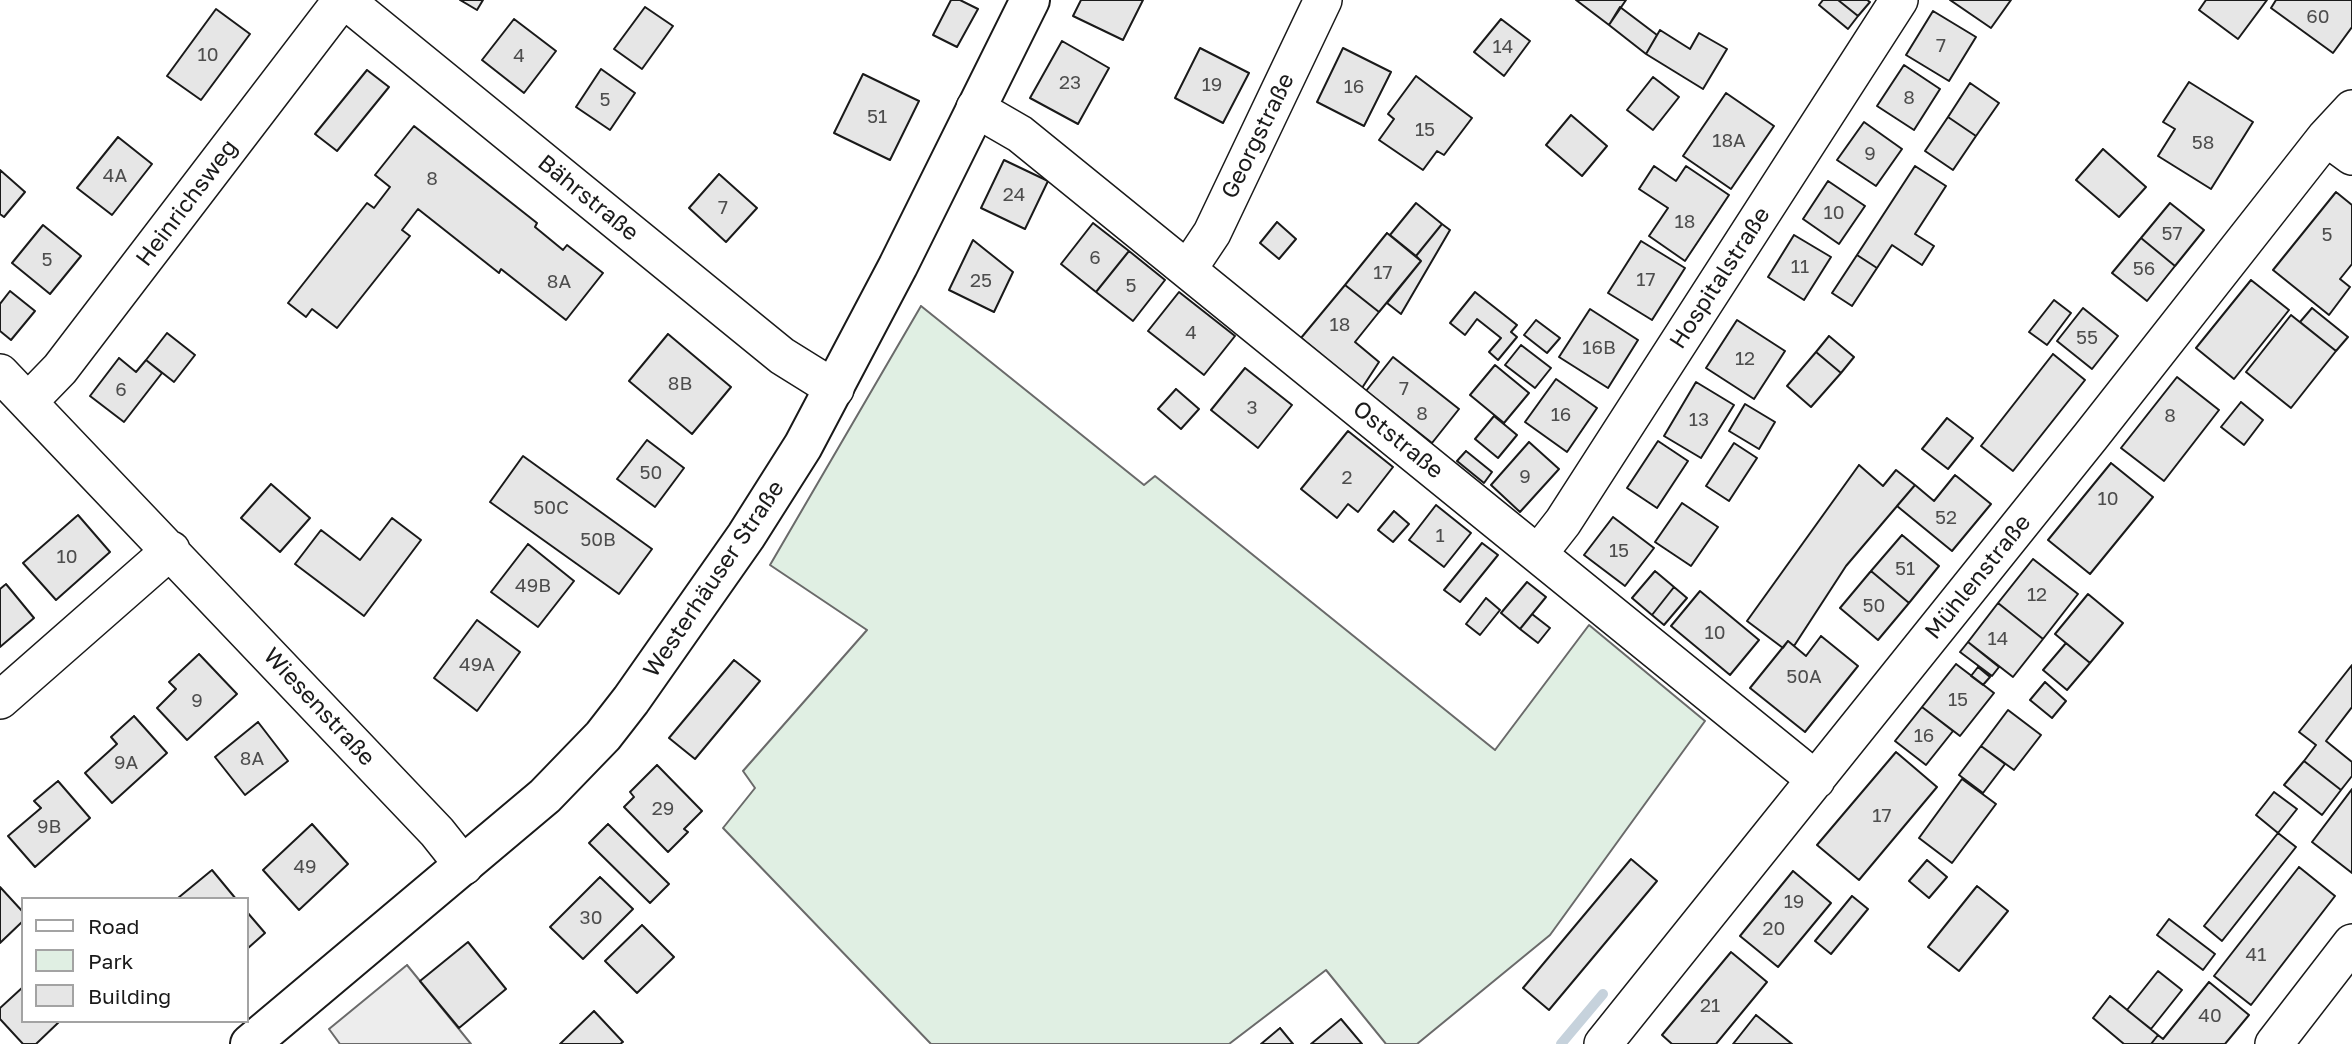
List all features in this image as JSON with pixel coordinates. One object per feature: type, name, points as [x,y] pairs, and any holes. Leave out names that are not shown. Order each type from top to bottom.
[{"type":"main road","name":"Westerhäuser Straße","points":[[250,1044],[464,866],[570,771],[631,700],[753,525],[835,389],[1030,0]]},
{"type":"street","name":"Bährstraße","points":[[344,0],[782,356],[835,389]]},
{"type":"street","name":"Heinrichsweg","points":[[28,402],[60,369],[344,0]]},
{"type":"street","name":"Georgstraße","points":[[1188,269],[1212,233],[1323,0]]},
{"type":"street","name":"Hospitalstraße","points":[[1538,554],[1563,522],[1899,0]]},
{"type":"street","name":"Oststraße","points":[[975,108],[1020,134],[1816,780]]},
{"type":"street","name":"Mühlenstraße","points":[[1602,1044],[1816,780],[2339,147],[2352,109]]},
{"type":"street","name":"Wiesenstraße","points":[[0,373],[437,832],[464,866]]},
{"type":"street","points":[[0,700],[171,550]]},
{"type":"street","points":[[2274,1044],[2352,943]]},
{"type":"green space","points":[[921,306],[1144,485],[1155,476],[1495,750],[1589,625],[1705,721],[1550,935],[1417,1044],[1386,1044],[1326,970],[1229,1044],[931,1044],[723,828],[755,788],[743,771],[867,630],[770,565]]},
{"type":"shaded area","points":[[407,965],[471,1044],[340,1044],[329,1029]]},
{"type":"building","points":[[460,0],[483,0],[477,10]]},
{"type":"building","points":[[951,0],[960,0],[978,9],[957,47],[933,35]]},
{"type":"building","points":[[1081,0],[1143,0],[1123,40],[1073,16]]},
{"type":"building","points":[[1576,0],[1626,0],[1609,25]]},
{"type":"building","points":[[1823,0],[1838,0],[1858,16],[1848,29],[1819,5]]},
{"type":"building","points":[[1838,0],[1867,0],[1870,2],[1858,16]]},
{"type":"building","points":[[1950,0],[2011,0],[1991,28]]},
{"type":"building","points":[[2206,0],[2267,0],[2238,39],[2199,10]]},
{"type":"building","points":[[2276,0],[2352,0],[2352,27],[2333,53],[2271,8]]},
{"type":"building","points":[[645,7],[673,26],[642,69],[614,49]]},
{"type":"building","points":[[1620,7],[1657,35],[1646,54],[1609,25]]},
{"type":"building","points":[[216,9],[250,34],[201,100],[167,76]]},
{"type":"building","points":[[1933,11],[1976,37],[1949,81],[1906,55]]},
{"type":"building","points":[[514,19],[556,51],[524,93],[482,60]]},
{"type":"building","points":[[1501,19],[1530,41],[1504,76],[1474,52]]},
{"type":"building","points":[[1660,30],[1690,49],[1699,33],[1727,49],[1703,89],[1646,54]]},
{"type":"building","points":[[1062,41],[1109,68],[1078,124],[1030,98]]},
{"type":"building","points":[[1200,48],[1249,73],[1223,123],[1175,98]]},
{"type":"building","points":[[1343,48],[1391,72],[1364,126],[1317,102]]},
{"type":"building","points":[[1904,65],[1940,89],[1914,130],[1877,106]]},
{"type":"building","points":[[601,69],[635,93],[610,130],[576,107]]},
{"type":"building","points":[[367,70],[389,87],[337,151],[315,134]]},
{"type":"building","points":[[863,74],[919,101],[890,160],[834,133]]},
{"type":"building","points":[[1416,76],[1472,118],[1444,155],[1437,151],[1423,170],[1379,140],[1394,119],[1388,114]]},
{"type":"building","points":[[1653,77],[1679,97],[1653,130],[1627,110]]},
{"type":"building","points":[[2189,82],[2253,122],[2211,189],[2158,156],[2175,129],[2163,122]]},
{"type":"building","points":[[1970,83],[1999,103],[1976,136],[1948,117]]},
{"type":"building","points":[[1726,93],[1774,126],[1731,189],[1683,156]]},
{"type":"building","points":[[1571,115],[1607,146],[1582,176],[1546,145]]},
{"type":"building","points":[[1948,117],[1976,136],[1953,170],[1925,151]]},
{"type":"building","points":[[1864,122],[1902,149],[1876,186],[1837,160]]},
{"type":"building","points":[[414,126],[537,223],[535,227],[563,250],[567,245],[603,273],[566,320],[501,269],[499,273],[418,209],[402,230],[410,236],[337,328],[312,309],[306,317],[288,303],[367,203],[374,208],[390,187],[375,175]]},
{"type":"building","points":[[118,137],[152,164],[112,215],[77,188]]},
{"type":"building","points":[[2103,149],[2146,187],[2119,217],[2076,180]]},
{"type":"building","points":[[1004,160],[1048,181],[1025,229],[981,208]]},
{"type":"building","points":[[1654,166],[1676,181],[1686,166],[1729,195],[1685,261],[1649,236],[1668,208],[1639,189]]},
{"type":"building","points":[[1915,166],[1946,186],[1915,234],[1934,246],[1922,265],[1892,245],[1877,268],[1857,255]]},
{"type":"building","points":[[0,170],[25,192],[4,217],[0,214]]},
{"type":"building","points":[[719,174],[757,208],[726,242],[689,208]]},
{"type":"building","points":[[1828,181],[1865,206],[1839,244],[1803,219]]},
{"type":"building","points":[[2336,192],[2352,205],[2352,264],[2340,279],[2350,287],[2329,315],[2273,270]]},
{"type":"building","points":[[1416,203],[1442,224],[1416,256],[1390,235]]},
{"type":"building","points":[[2170,203],[2204,230],[2175,266],[2141,238]]},
{"type":"building","points":[[1277,222],[1296,239],[1279,259],[1260,243]]},
{"type":"building","points":[[1093,223],[1129,251],[1096,292],[1061,264]]},
{"type":"building","points":[[1442,224],[1450,230],[1401,314],[1387,303],[1421,261],[1416,256]]},
{"type":"building","points":[[43,225],[81,256],[50,294],[12,263]]},
{"type":"building","points":[[1387,233],[1421,261],[1379,312],[1345,285]]},
{"type":"building","points":[[1794,235],[1831,257],[1804,300],[1768,277]]},
{"type":"building","points":[[2141,238],[2175,266],[2147,301],[2112,273]]},
{"type":"building","points":[[973,240],[1013,272],[994,312],[949,290]]},
{"type":"building","points":[[1641,241],[1685,268],[1652,320],[1608,293]]},
{"type":"building","points":[[1129,251],[1165,280],[1133,321],[1096,292]]},
{"type":"building","points":[[1857,255],[1877,268],[1852,306],[1832,293]]},
{"type":"building","points":[[2251,280],[2289,310],[2234,379],[2196,348]]},
{"type":"building","points":[[1345,285],[1379,312],[1355,342],[1379,362],[1362,388],[1301,338]]},
{"type":"building","points":[[10,291],[35,311],[11,340],[0,331],[0,304]]},
{"type":"building","points":[[1179,292],[1235,336],[1204,375],[1148,331]]},
{"type":"building","points":[[1475,292],[1517,325],[1511,332],[1517,337],[1498,360],[1489,352],[1501,338],[1477,319],[1465,335],[1450,323]]},
{"type":"building","points":[[2054,300],[2071,313],[2047,345],[2029,332]]},
{"type":"building","points":[[2083,308],[2118,336],[2092,369],[2057,341]]},
{"type":"building","points":[[2312,308],[2348,337],[2336,351],[2300,322]]},
{"type":"building","points":[[1590,309],[1638,340],[1608,388],[1559,357]]},
{"type":"building","points":[[2291,315],[2336,351],[2291,408],[2246,372]]},
{"type":"building","points":[[1536,320],[1560,338],[1547,353],[1524,335]]},
{"type":"building","points":[[1737,320],[1785,351],[1754,399],[1706,368]]},
{"type":"building","points":[[167,333],[195,355],[174,382],[146,360]]},
{"type":"building","points":[[668,334],[731,387],[692,434],[629,381]]},
{"type":"building","points":[[1829,336],[1854,357],[1841,373],[1816,352]]},
{"type":"building","points":[[1521,345],[1551,368],[1535,388],[1505,365]]},
{"type":"building","points":[[1816,352],[1841,373],[1811,407],[1787,386]]},
{"type":"building","points":[[2053,354],[2085,380],[2013,471],[1981,446]]},
{"type":"building","points":[[1393,357],[1459,409],[1432,443],[1366,391]]},
{"type":"building","points":[[119,358],[136,372],[146,360],[162,373],[124,422],[90,396]]},
{"type":"building","points":[[1495,365],[1529,393],[1504,423],[1470,395]]},
{"type":"building","points":[[1245,368],[1292,405],[1258,448],[1211,410]]},
{"type":"building","points":[[2177,377],[2219,410],[2164,481],[2121,448]]},
{"type":"building","points":[[1556,379],[1597,408],[1567,452],[1525,422]]},
{"type":"building","points":[[1696,382],[1734,405],[1701,458],[1664,436]]},
{"type":"building","points":[[1176,389],[1199,409],[1181,429],[1158,409]]},
{"type":"building","points":[[2241,402],[2263,420],[2244,445],[2221,427]]},
{"type":"building","points":[[1745,404],[1775,422],[1759,449],[1729,431]]},
{"type":"building","points":[[1494,416],[1517,435],[1498,458],[1475,439]]},
{"type":"building","points":[[1947,418],[1973,438],[1948,469],[1922,449]]},
{"type":"building","points":[[1348,431],[1393,467],[1358,512],[1348,504],[1337,518],[1301,489]]},
{"type":"building","points":[[647,440],[684,468],[655,507],[617,479]]},
{"type":"building","points":[[1658,441],[1688,461],[1657,508],[1627,488]]},
{"type":"building","points":[[1529,442],[1559,469],[1520,512],[1491,485]]},
{"type":"building","points":[[1734,443],[1757,458],[1729,501],[1706,486]]},
{"type":"building","points":[[1466,451],[1492,472],[1484,483],[1457,461]]},
{"type":"building","points":[[523,456],[652,549],[619,594],[490,502]]},
{"type":"building","points":[[2111,463],[2153,497],[2090,574],[2048,540]]},
{"type":"building","points":[[1859,465],[1883,486],[1896,470],[1915,485],[1846,566],[1794,646],[1788,641],[1783,648],[1747,621]]},
{"type":"building","points":[[1955,475],[1991,504],[1952,551],[1897,506],[1915,485],[1934,501]]},
{"type":"building","points":[[271,484],[310,518],[280,552],[241,518]]},
{"type":"building","points":[[1682,503],[1718,527],[1691,566],[1655,542]]},
{"type":"building","points":[[1436,505],[1471,533],[1444,567],[1409,540]]},
{"type":"building","points":[[1394,511],[1409,524],[1393,542],[1378,530]]},
{"type":"building","points":[[78,515],[110,552],[56,600],[23,563]]},
{"type":"building","points":[[1613,517],[1654,548],[1625,586],[1584,555]]},
{"type":"building","points":[[392,518],[421,540],[364,616],[295,564],[321,530],[360,560]]},
{"type":"building","points":[[1902,535],[1939,566],[1909,603],[1871,571]]},
{"type":"building","points":[[1482,543],[1498,555],[1460,602],[1444,590]]},
{"type":"building","points":[[528,544],[574,581],[538,627],[491,592]]},
{"type":"building","points":[[2033,559],[2078,594],[2043,639],[1998,603]]},
{"type":"building","points":[[1655,571],[1674,587],[1652,615],[1632,598]]},
{"type":"building","points":[[1871,571],[1909,603],[1878,640],[1840,608]]},
{"type":"building","points":[[1527,582],[1546,597],[1520,629],[1501,613]]},
{"type":"building","points":[[6,584],[34,618],[0,647],[0,589]]},
{"type":"building","points":[[1674,587],[1687,598],[1664,625],[1652,615]]},
{"type":"building","points":[[1700,591],[1759,640],[1730,675],[1671,626]]},
{"type":"building","points":[[2088,594],[2123,623],[2090,663],[2055,634]]},
{"type":"building","points":[[1486,598],[1500,610],[1480,635],[1466,624]]},
{"type":"building","points":[[1998,603],[2043,639],[2013,677],[1968,642]]},
{"type":"building","points":[[1532,614],[1550,628],[1538,643],[1520,629]]},
{"type":"building","points":[[477,620],[520,652],[477,711],[434,678]]},
{"type":"building","points":[[1821,636],[1858,666],[1805,732],[1750,688],[1788,641],[1806,656]]},
{"type":"building","points":[[1968,642],[1999,667],[1992,676],[1960,652]]},
{"type":"building","points":[[2066,643],[2090,663],[2067,690],[2043,670]]},
{"type":"building","points":[[199,654],[237,694],[187,740],[157,708],[176,689],[169,682]]},
{"type":"building","points":[[734,660],[760,681],[695,759],[669,738]]},
{"type":"building","points":[[1956,664],[1994,693],[1960,736],[1922,707]]},
{"type":"building","points":[[2352,665],[2352,707],[2326,741],[2352,762],[2352,776],[2341,790],[2304,761],[2316,745],[2299,732]]},
{"type":"building","points":[[1978,667],[1990,677],[1983,685],[1971,676]]},
{"type":"building","points":[[2045,682],[2066,701],[2052,718],[2030,700]]},
{"type":"building","points":[[1922,707],[1953,731],[1926,765],[1895,741]]},
{"type":"building","points":[[2008,710],[2041,735],[2014,770],[1981,746]]},
{"type":"building","points":[[134,716],[167,753],[112,803],[85,773],[117,744],[111,737]]},
{"type":"building","points":[[258,722],[288,761],[245,795],[215,757]]},
{"type":"building","points":[[1981,746],[2005,764],[1983,793],[1959,775]]},
{"type":"building","points":[[1896,752],[1937,787],[1859,880],[1817,845]]},
{"type":"building","points":[[2304,761],[2341,790],[2322,815],[2284,785]]},
{"type":"building","points":[[657,765],[702,811],[684,829],[688,832],[668,852],[624,807],[634,797],[630,792]]},
{"type":"building","points":[[1962,779],[1996,804],[1952,863],[1919,838]]},
{"type":"building","points":[[58,781],[90,818],[35,867],[8,836],[41,808],[34,801]]},
{"type":"building","points":[[2352,789],[2352,873],[2312,842]]},
{"type":"building","points":[[2274,792],[2297,809],[2278,833],[2256,815]]},
{"type":"building","points":[[312,824],[348,864],[299,910],[263,870]]},
{"type":"building","points":[[608,824],[669,884],[650,903],[589,843]]},
{"type":"building","points":[[2278,833],[2296,847],[2222,941],[2204,926]]},
{"type":"building","points":[[1631,859],[1657,881],[1549,1010],[1523,988]]},
{"type":"building","points":[[1927,860],[1947,877],[1929,898],[1909,881]]},
{"type":"building","points":[[2299,867],[2335,896],[2251,1005],[2214,976]]},
{"type":"building","points":[[212,870],[234,897],[179,897]]},
{"type":"building","points":[[1793,871],[1831,903],[1778,967],[1740,936]]},
{"type":"building","points":[[600,877],[633,909],[583,959],[550,927]]},
{"type":"building","points":[[1977,886],[2008,911],[1959,971],[1928,947]]},
{"type":"building","points":[[0,887],[21,910],[21,923],[0,943]]},
{"type":"building","points":[[1852,896],[1868,909],[1831,954],[1815,941]]},
{"type":"building","points":[[248,913],[265,933],[248,948]]},
{"type":"building","points":[[2169,919],[2215,954],[2203,970],[2157,935]]},
{"type":"building","points":[[642,925],[674,957],[637,993],[605,961]]},
{"type":"building","points":[[468,942],[506,989],[459,1028],[420,981]]},
{"type":"building","points":[[1731,952],[1767,982],[1716,1044],[1672,1044],[1662,1035]]},
{"type":"building","points":[[2158,971],[2182,990],[2151,1029],[2127,1010]]},
{"type":"building","points":[[2209,982],[2249,1015],[2225,1044],[2151,1044],[2158,1035],[2163,1039]]},
{"type":"building","points":[[21,989],[21,1023],[58,1023],[36,1044],[23,1044],[0,1019],[0,1008]]},
{"type":"building","points":[[2110,996],[2158,1035],[2151,1044],[2124,1044],[2093,1018]]},
{"type":"building","points":[[594,1011],[623,1042],[560,1044]]},
{"type":"building","points":[[1756,1015],[1792,1044],[1733,1044]]},
{"type":"building","points":[[1341,1019],[1362,1044],[1311,1044]]},
{"type":"building","points":[[1280,1028],[1293,1044],[1261,1044]]},
{"type":"waterway","points":[[1561,1044],[1603,994]]}]
